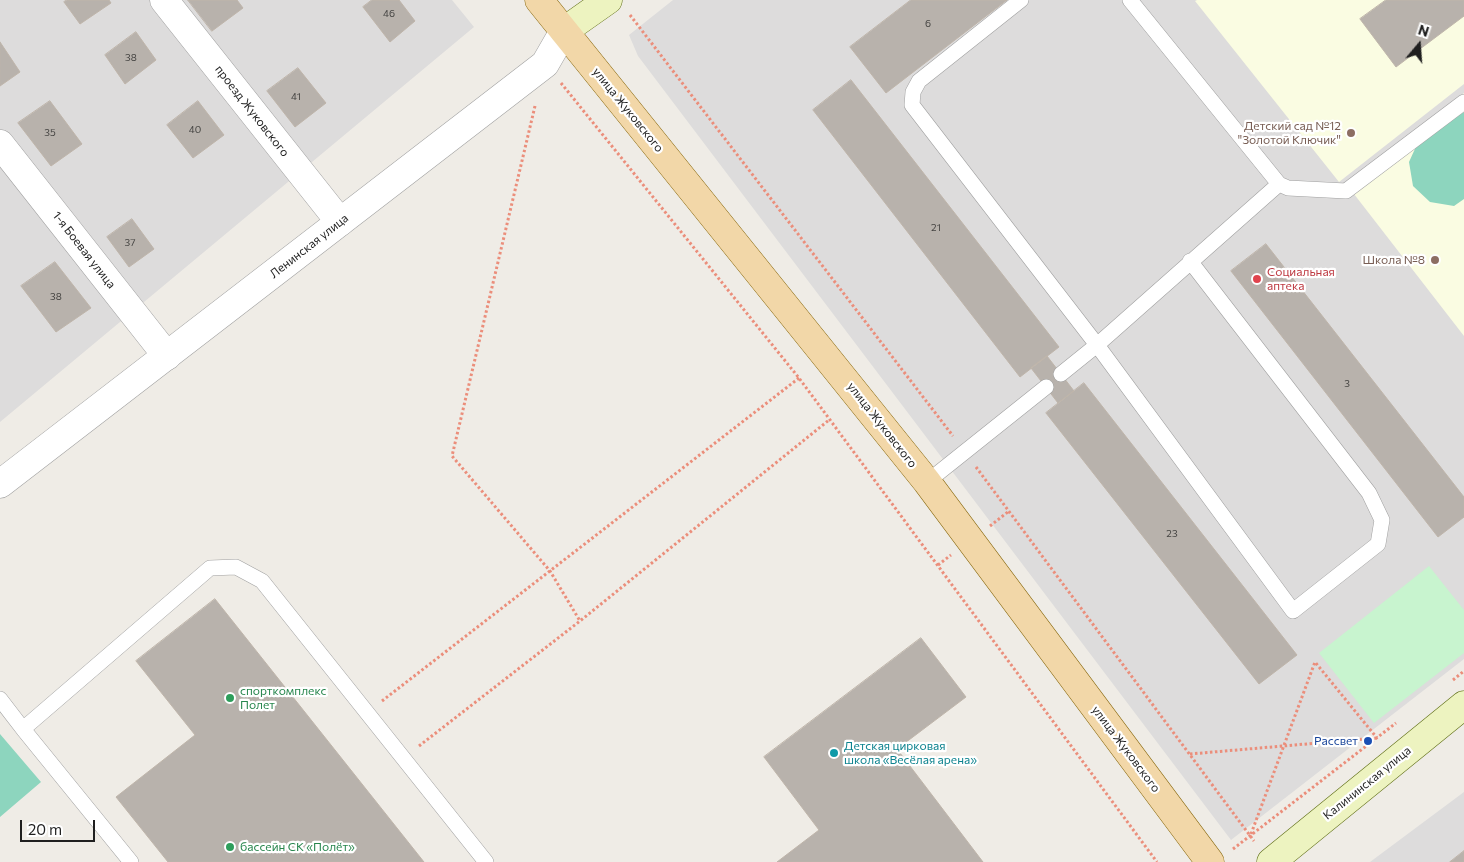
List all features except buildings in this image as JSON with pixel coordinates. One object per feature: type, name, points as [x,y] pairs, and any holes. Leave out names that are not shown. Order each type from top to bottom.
[{"type":"main road","name":"улица Жуковского","points":[[539,0],[927,482],[1220,857]]},
{"type":"main road","name":"Ленинская улица","points":[[564,31],[616,4]]},
{"type":"main road","name":"Калининская улица","points":[[1263,852],[1464,705]]},
{"type":"street","name":"проезд Жуковского","points":[[164,0],[340,222]]},
{"type":"street","name":"Ленинская улица","points":[[0,484],[545,64],[564,31]]},
{"type":"street","name":"1-я Боевая улица","points":[[0,144],[167,356]]},
{"type":"lane","points":[[1021,0],[920,81],[913,92],[912,105],[1097,346],[1293,611],[1378,544],[1382,520],[1369,493],[1190,262]]},
{"type":"lane","points":[[1130,0],[1279,184],[1288,188],[1346,190],[1464,102]]},
{"type":"lane","points":[[1061,374],[1097,346],[1279,184]]},
{"type":"lane","points":[[927,482],[1046,387]]},
{"type":"lane","points":[[23,729],[210,568],[236,567],[262,581],[486,862]]},
{"type":"lane","points":[[0,699],[131,862]]},
{"type":"path","points":[[616,4],[965,451],[1263,852]]},
{"type":"path","points":[[545,64],[799,378],[1157,862]]},
{"type":"path","points":[[536,102],[452,456],[550,571],[580,621]]},
{"type":"path","points":[[368,712],[799,378]]},
{"type":"path","points":[[404,758],[580,621],[829,420]]},
{"type":"path","points":[[1250,836],[1315,662],[1377,738]]},
{"type":"path","points":[[1449,682],[1464,671]]},
{"type":"path","points":[[1220,857],[1398,722]]},
{"type":"path","points":[[1190,754],[1377,738]]},
{"type":"shaded area","points":[[0,0],[452,0],[474,27],[0,422]]},
{"type":"shaded area","points":[[673,0],[1464,0],[1464,659],[1231,840],[638,56],[629,35]]},
{"type":"shaded area","name":"Детский сад №12 \"Золотой Ключик\"","points":[[1464,0],[1464,84],[1339,182],[1195,1]]},
{"type":"shaded area","name":"Школа №8","points":[[1464,93],[1464,336],[1347,185]]},
{"type":"shaded area","points":[[1464,792],[1464,862],[1370,862]]},
{"type":"green space","points":[[1464,112],[1464,199],[1454,206],[1430,202],[1413,186],[1409,162],[1419,140]]},
{"type":"green space","points":[[1429,566],[1464,610],[1464,653],[1374,723],[1319,653]]},
{"type":"green space","points":[[0,734],[41,782],[0,817]]},
{"type":"place","name":"Детский сад №12 \"Золотой Ключик\"","points":[[1351,133]]},
{"type":"place","name":"Школа №8","points":[[1435,260]]},
{"type":"place","name":"Социальная аптека","points":[[1257,279]]},
{"type":"place","name":"спорткомплекс Полет","points":[[230,698]]},
{"type":"place","name":"Рассвет","points":[[1368,741]]},
{"type":"place","name":"Детская цирковая школа «Весёлая арена»","points":[[834,753]]},
{"type":"place","name":"бассейн СК «Полёт»","points":[[230,847]]}]
